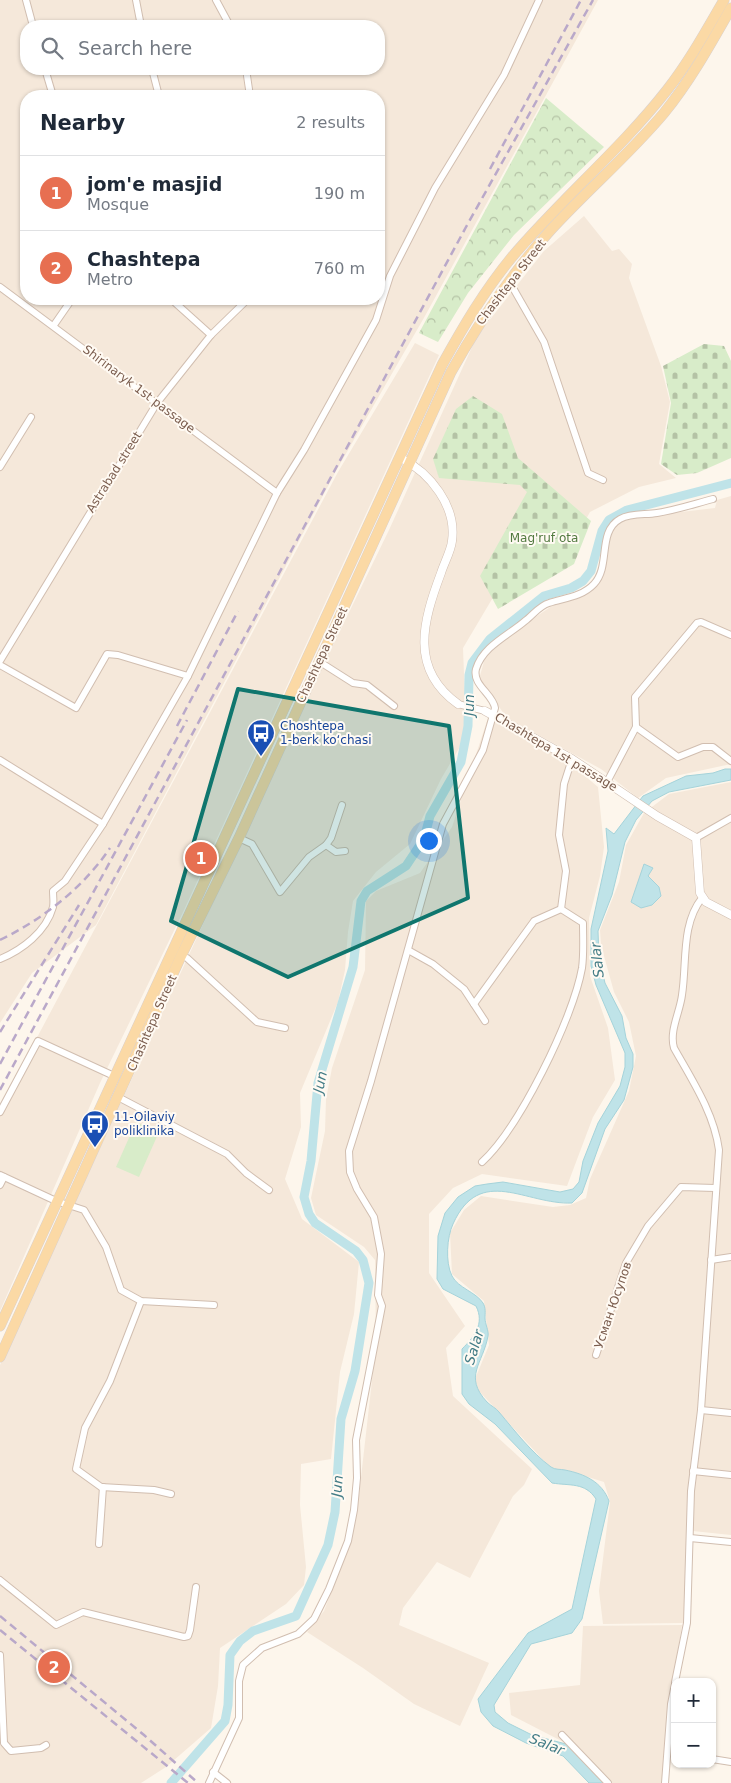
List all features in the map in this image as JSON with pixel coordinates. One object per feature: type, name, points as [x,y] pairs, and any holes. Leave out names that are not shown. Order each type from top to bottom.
[{"type":"main road","name":"Chashtepa Street","points":[[0,1357],[181,956],[239,838],[286,730],[320,662],[377,537],[442,365],[481,297],[540,225],[621,145],[658,102],[682,71],[724,0]]},
{"type":"main road","name":"Chashtepa Street","points":[[0,1326],[56,1201],[366,534],[477,324],[509,281],[549,233],[663,114],[693,74],[731,8]]},
{"type":"main road","points":[[366,534],[377,537]]},
{"type":"street","points":[[26,0],[31,20]]},
{"type":"street","points":[[136,0],[140,20]]},
{"type":"street","points":[[216,0],[227,20]]},
{"type":"street","points":[[385,288],[435,188],[504,75],[539,0]]},
{"type":"street","points":[[47,75],[51,90]]},
{"type":"street","points":[[154,75],[157,90]]},
{"type":"street","points":[[247,75],[249,90]]},
{"type":"street","points":[[509,281],[544,342],[588,473],[603,480]]},
{"type":"street","name":"Shirinaryk 1st passage","points":[[0,287],[20,301]]},
{"type":"street","name":"Shirinaryk 1st passage","points":[[26,305],[277,494]]},
{"type":"street","points":[[54,325],[68,305]]},
{"type":"street","points":[[178,305],[211,335]]},
{"type":"street","name":"Astrabad street","points":[[0,661],[157,403],[211,335],[242,305]]},
{"type":"street","points":[[0,959],[24,947],[35,936],[53,907],[53,891],[65,882],[103,824],[188,676],[277,494],[304,450],[376,320],[379,305]]},
{"type":"street","points":[[0,467],[31,417]]},
{"type":"street","name":"Chashtepa 1st passage","points":[[405,460],[432,482],[448,509],[452,526],[452,542],[429,605],[423,644],[433,677],[447,696],[458,704],[493,714],[572,759],[658,816],[696,838]]},
{"type":"street","points":[[209,1783],[239,1718],[239,1681],[243,1665],[262,1648],[298,1634],[314,1619],[329,1589],[348,1541],[354,1510],[357,1478],[356,1440],[382,1306],[378,1295],[381,1254],[374,1217],[356,1189],[350,1172],[348,1151],[371,1081],[444,824],[483,750],[493,714],[494,702],[476,678],[476,668],[498,641],[547,604],[575,596],[587,590],[595,583],[601,574],[608,532],[612,526],[628,516],[663,512],[712,499]]},
{"type":"street","points":[[607,782],[636,727],[635,697],[697,623],[701,622],[731,635]]},
{"type":"street","points":[[0,665],[76,708],[107,654],[118,655],[188,676]]},
{"type":"street","points":[[320,662],[353,683],[367,685],[394,706]]},
{"type":"street","points":[[636,727],[678,757],[703,747],[713,747],[731,761]]},
{"type":"street","points":[[561,909],[566,871],[559,835],[564,784],[572,759]]},
{"type":"street","points":[[0,760],[103,824]]},
{"type":"street","points":[[239,838],[252,844],[280,892],[309,856],[326,845],[331,838],[342,805]]},
{"type":"street","points":[[731,818],[696,838],[699,888],[702,898],[711,905],[731,914]]},
{"type":"street","points":[[326,845],[336,852],[345,851]]},
{"type":"street","points":[[676,1678],[687,1623],[693,1471],[701,1410],[719,1150],[718,1139],[704,1103],[672,1042],[682,996],[687,938],[695,908],[702,898]]},
{"type":"street","points":[[474,1004],[534,922],[561,909]]},
{"type":"street","points":[[482,1162],[507,1134],[556,1044],[568,1013],[582,968],[583,923],[561,909]]},
{"type":"street","points":[[408,950],[433,964],[464,989],[485,1021]]},
{"type":"street","points":[[181,956],[194,963],[257,1022],[285,1028]]},
{"type":"street","points":[[0,1112],[38,1041],[114,1076]]},
{"type":"street","points":[[118,1097],[227,1154],[246,1173],[269,1190]]},
{"type":"street","points":[[0,1185],[2,1176],[56,1201],[84,1210],[106,1247],[121,1290],[141,1301],[214,1305]]},
{"type":"street","name":"Усман Юсупов","points":[[596,1355],[626,1263],[648,1226],[681,1187],[716,1188]]},
{"type":"street","points":[[711,1260],[731,1257]]},
{"type":"street","points":[[141,1301],[110,1381],[85,1428],[76,1468],[103,1487],[154,1490],[171,1494]]},
{"type":"street","points":[[701,1410],[731,1413]]},
{"type":"street","points":[[693,1471],[731,1475]]},
{"type":"street","points":[[99,1544],[103,1487]]},
{"type":"street","points":[[690,1538],[731,1542]]},
{"type":"street","points":[[0,1580],[56,1625],[83,1612],[184,1637],[188,1636],[190,1630],[196,1587]]},
{"type":"street","points":[[0,1654],[4,1743],[11,1751],[41,1748],[46,1745]]},
{"type":"street","points":[[562,1735],[608,1783]]},
{"type":"street","points":[[665,1783],[671,1753]]},
{"type":"street","points":[[716,1760],[731,1762]]},
{"type":"street","points":[[214,1772],[227,1783]]},
{"type":"highlighted area","points":[[238,689],[449,726],[468,898],[288,977],[171,921]]},
{"type":"shaded area","points":[[0,0],[598,0],[425,316],[336,471],[96,925],[32,973],[0,1023]]},
{"type":"shaded area","points":[[584,216],[612,251],[619,249],[632,264],[629,278],[661,366],[670,402],[659,464],[676,478],[639,487],[590,512],[581,528],[495,594],[463,648],[466,727],[461,745],[441,779],[410,844],[376,872],[353,901],[345,970],[338,1002],[300,1093],[301,1127],[285,1179],[302,1219],[359,1262],[354,1314],[340,1372],[331,1459],[301,1464],[300,1505],[306,1567],[304,1585],[286,1604],[220,1648],[218,1686],[211,1728],[166,1767],[141,1783],[0,1783],[0,1365],[304,705],[389,530],[477,336],[544,251]]},
{"type":"shaded area","points":[[415,343],[439,355],[184,910],[100,1083],[0,1311],[0,1107],[338,472]]},
{"type":"shaded area","points":[[731,496],[731,764],[666,778],[638,798],[601,769],[507,718],[479,679],[485,658],[504,638],[552,606],[591,592],[603,574],[612,529],[621,522],[638,517],[715,508],[717,500]]},
{"type":"shaded area","points":[[489,715],[560,755],[598,787],[604,847],[600,876],[589,918],[590,976],[608,1028],[615,1080],[593,1117],[567,1186],[482,1174],[453,1188],[429,1214],[429,1273],[465,1326],[446,1348],[453,1396],[532,1469],[524,1485],[513,1496],[470,1578],[437,1562],[403,1608],[399,1625],[489,1663],[460,1726],[414,1704],[307,1632],[324,1611],[350,1543],[358,1504],[376,1345],[375,1260],[364,1247],[316,1215],[311,1198],[325,1131],[326,1099],[332,1068],[365,970],[366,901],[376,891],[420,873],[452,827]]},
{"type":"shaded area","points":[[731,782],[731,1535],[693,1531],[683,1623],[603,1624],[599,1591],[610,1502],[604,1482],[572,1472],[559,1477],[478,1390],[475,1379],[489,1345],[484,1301],[452,1274],[450,1233],[464,1210],[481,1196],[553,1207],[570,1205],[586,1198],[590,1179],[629,1091],[636,1056],[629,1022],[614,992],[601,945],[600,930],[619,882],[626,845],[644,813],[669,794]]},
{"type":"shaded area","points":[[682,1625],[673,1678],[671,1678],[663,1783],[613,1783],[581,1751],[511,1715],[509,1693],[580,1685],[583,1626]]},
{"type":"green space","points":[[546,98],[604,147],[514,235],[468,293],[438,342],[419,333]]},
{"type":"green space","points":[[704,344],[724,346],[731,361],[731,458],[697,473],[677,475],[661,464],[671,403],[663,366]]},
{"type":"green space","name":"Mag'ruf ota","points":[[473,396],[502,414],[518,458],[591,521],[574,564],[498,609],[480,576],[527,492],[520,485],[439,478],[433,459],[456,409]]},
{"type":"green space","points":[[136,1122],[159,1132],[139,1177],[116,1167]]},
{"type":"water","name":"Salar","points":[[731,769],[731,780],[669,792],[652,801],[636,820],[625,842],[612,895],[598,931],[599,959],[605,983],[622,1016],[626,1038],[633,1054],[633,1067],[624,1100],[605,1129],[582,1193],[572,1203],[555,1202],[505,1192],[490,1192],[477,1196],[464,1206],[453,1224],[448,1242],[448,1264],[452,1276],[458,1284],[480,1299],[485,1307],[488,1336],[475,1377],[480,1393],[544,1461],[553,1468],[572,1472],[592,1480],[602,1489],[609,1501],[582,1619],[572,1633],[531,1644],[494,1705],[495,1712],[508,1723],[532,1735],[566,1744],[582,1756],[606,1783],[589,1783],[563,1756],[526,1743],[493,1726],[481,1712],[478,1699],[528,1633],[572,1609],[596,1499],[582,1487],[552,1483],[495,1424],[469,1404],[462,1394],[462,1349],[477,1330],[479,1319],[476,1306],[443,1289],[437,1279],[438,1236],[445,1213],[458,1197],[475,1186],[503,1182],[560,1192],[573,1189],[579,1182],[583,1161],[598,1123],[620,1086],[625,1067],[625,1053],[596,985],[591,966],[591,929],[608,851],[606,828],[614,834],[643,796],[686,776],[713,773]]},
{"type":"water","points":[[644,864],[653,868],[648,876],[659,887],[661,896],[652,905],[641,908],[631,902]]},
{"type":"waterway","name":"Jun","points":[[171,1783],[225,1721],[228,1705],[230,1655],[240,1641],[253,1631],[296,1616],[328,1545],[335,1512],[341,1419],[355,1371],[369,1283],[363,1260],[356,1251],[315,1223],[309,1214],[304,1197],[311,1161],[318,1083],[353,967],[361,901],[367,891],[406,866],[424,839],[430,816],[461,762],[468,726],[469,675],[472,663],[490,639],[544,596],[571,588],[583,581],[591,571],[602,531],[609,520],[627,510],[731,483]]},
{"type":"railway","points":[[490,169],[581,0]]},
{"type":"railway","points":[[0,1090],[466,227],[593,0]]},
{"type":"railway","points":[[177,726],[238,611]]},
{"type":"railway","points":[[0,1064],[187,720]]},
{"type":"railway","points":[[0,940],[32,922],[61,901],[75,889],[110,848]]},
{"type":"railway","points":[[0,1032],[79,905]]},
{"type":"railway","points":[[0,1616],[144,1735],[198,1783]]},
{"type":"railway","points":[[0,1630],[188,1783]]},
{"type":"place","name":"Choshtepa 1-berk koʻchasi","points":[[261,757]]},
{"type":"place","name":"jom'e masjid","points":[[201,858]]},
{"type":"place","name":"11-Oilaviy poliklinika","points":[[95,1148]]},
{"type":"place","name":"Chashtepa","points":[[54,1667]]}]
